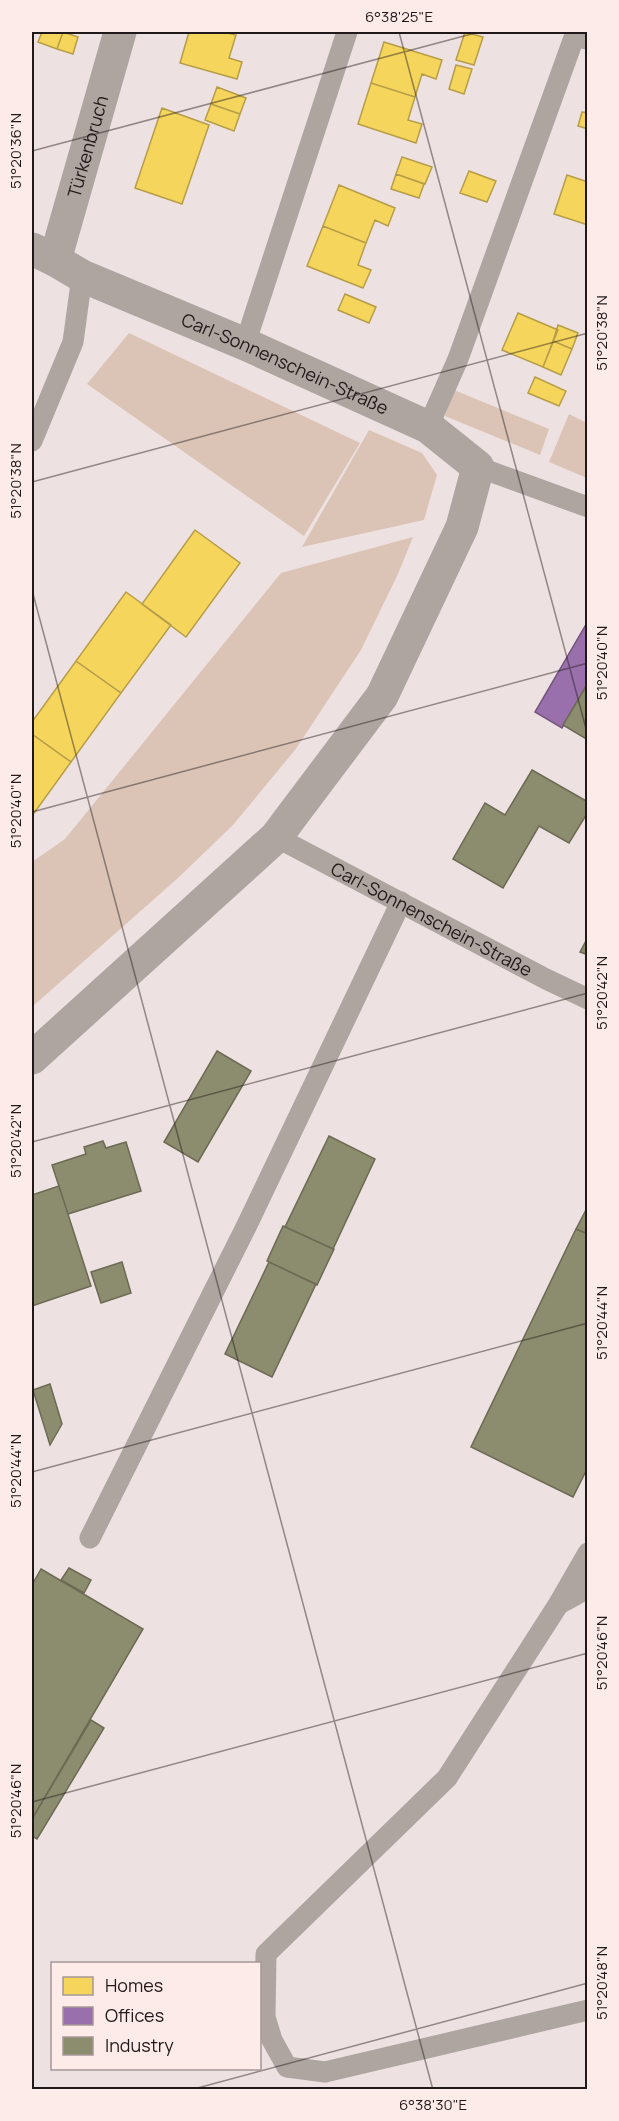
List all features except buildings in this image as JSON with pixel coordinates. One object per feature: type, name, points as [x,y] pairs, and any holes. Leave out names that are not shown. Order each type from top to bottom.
[{"type":"street","name":"Türkenbruch","points":[[43,254],[120,32]]},
{"type":"street","points":[[583,32],[588,33]]},
{"type":"street","name":"Carl-Sonnenschein-Straße","points":[[43,254],[82,276],[244,344],[428,427],[478,467]]},
{"type":"street","points":[[32,1058],[276,837],[382,696],[462,527],[478,467]]},
{"type":"lane","points":[[244,344],[347,32]]},
{"type":"lane","points":[[428,427],[458,359],[576,32]]},
{"type":"lane","points":[[32,441],[73,342],[82,276]]},
{"type":"lane","name":"Carl-Sonnenschein-Straße","points":[[478,467],[588,507]]},
{"type":"lane","name":"Carl-Sonnenschein-Straße","points":[[276,837],[588,999]]},
{"type":"lane","points":[[90,1538],[247,1225],[401,902]]},
{"type":"lane","points":[[588,1553],[558,1605],[447,1778],[266,1954],[265,2017],[272,2040],[287,2067],[325,2072],[588,2010]]},
{"type":"lane","points":[[558,1605],[588,1588]]},
{"type":"shaded area","points":[[129,333],[360,443],[304,536],[87,384]]},
{"type":"shaded area","points":[[454,390],[549,429],[540,455],[445,416]]},
{"type":"shaded area","points":[[569,414],[587,423],[587,478],[549,462]]},
{"type":"shaded area","points":[[369,430],[422,453],[437,475],[424,520],[302,547]]},
{"type":"shaded area","points":[[413,537],[398,574],[361,650],[295,750],[233,825],[178,878],[32,1007],[32,862],[65,839],[281,573]]}]
